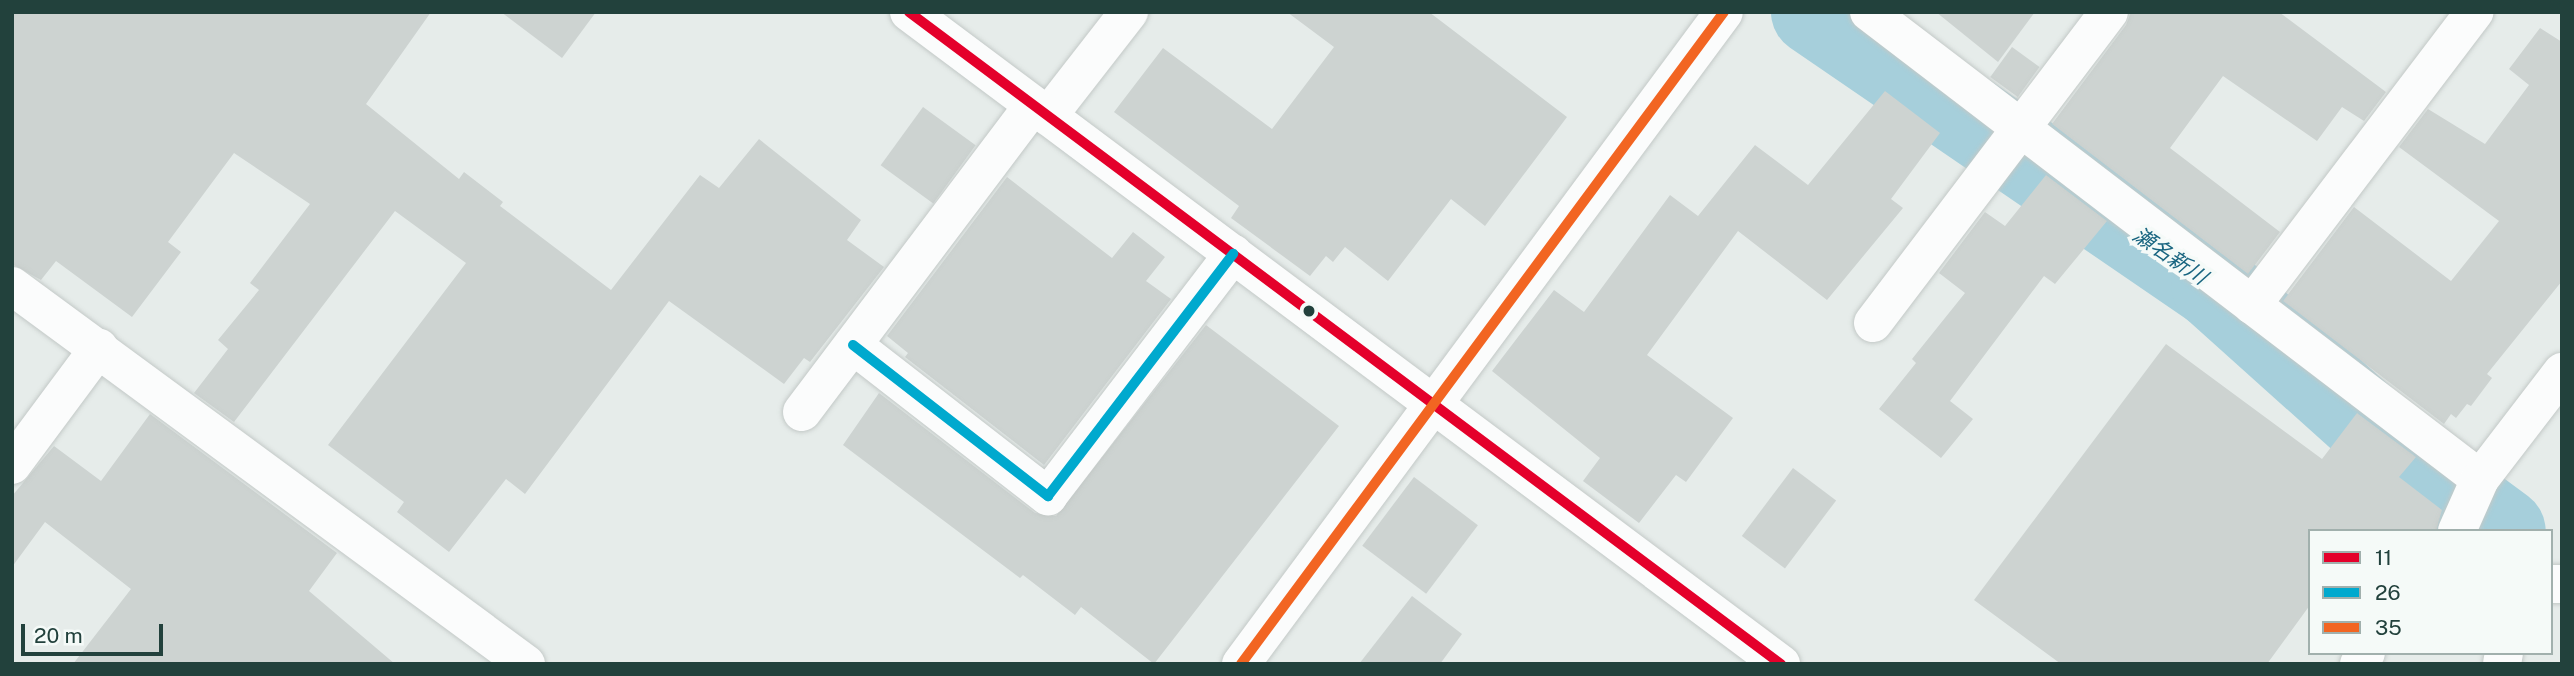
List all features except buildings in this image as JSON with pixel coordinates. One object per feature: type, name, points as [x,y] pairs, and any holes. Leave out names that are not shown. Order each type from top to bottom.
[{"type":"street","points":[[909,12],[1781,664]]},
{"type":"street","points":[[802,412],[1041,110],[1129,12]]},
{"type":"street","points":[[1241,664],[1724,12]]},
{"type":"street","points":[[1869,12],[2480,479]]},
{"type":"street","points":[[1873,323],[2109,12]]},
{"type":"street","points":[[2252,305],[2474,12]]},
{"type":"street","points":[[853,345],[1048,496],[1233,254]]},
{"type":"street","points":[[12,286],[526,664]]},
{"type":"street","points":[[12,465],[99,348]]},
{"type":"street","points":[[2458,529],[2480,479],[2562,372]]},
{"type":"waterway","name":"瀬名新川","points":[[1814,12],[2214,286],[2411,463],[2500,529]]},
{"type":"transit line","name":"11","points":[[909,12],[1781,664]]},
{"type":"transit line","name":"35","points":[[1241,664],[1724,12]]},
{"type":"transit line","name":"26","points":[[853,345],[1048,496],[1233,254]]}]
